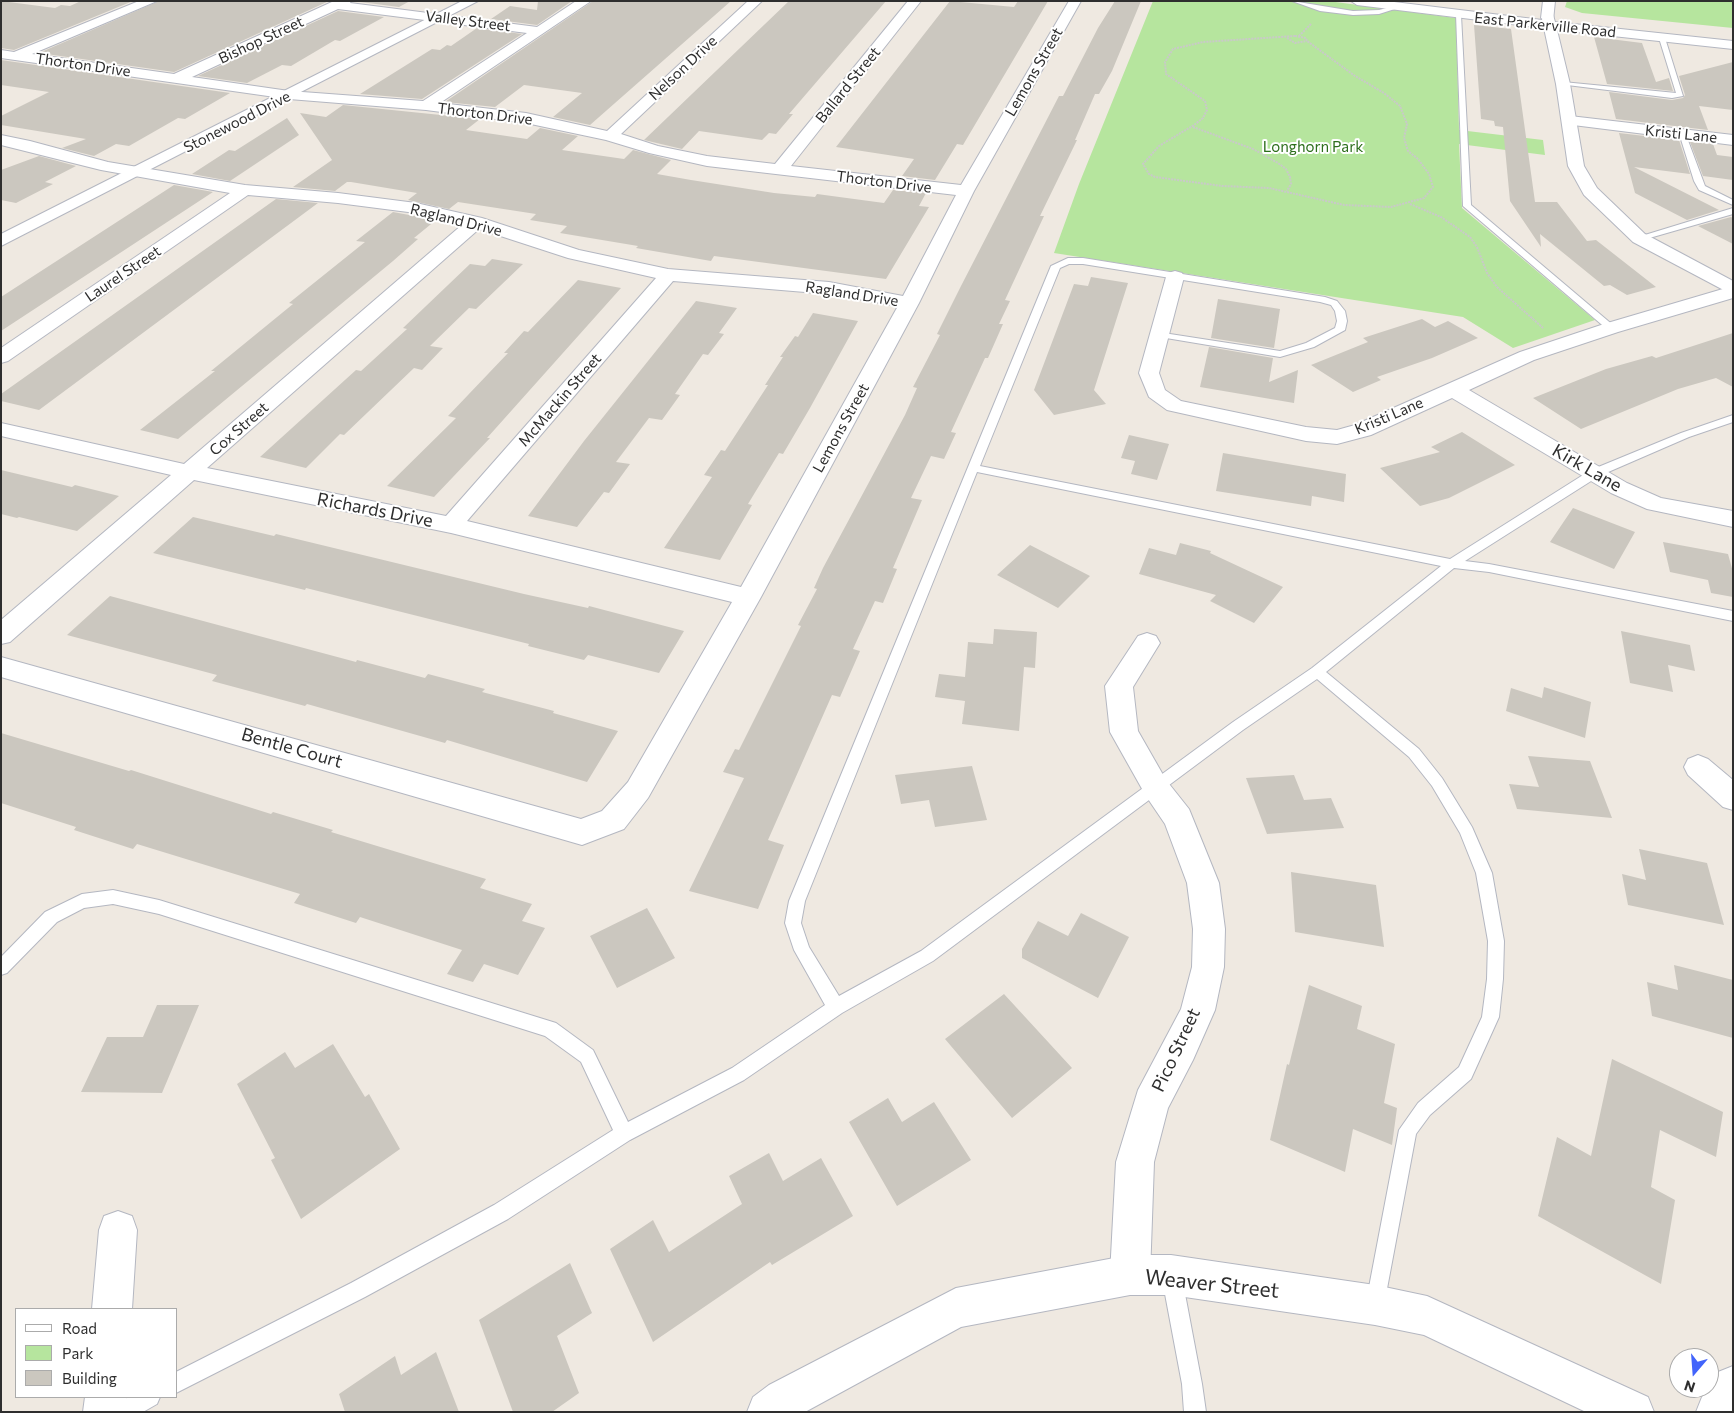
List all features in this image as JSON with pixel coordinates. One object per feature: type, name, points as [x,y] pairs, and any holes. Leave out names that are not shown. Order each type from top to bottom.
[{"type":"street","points":[[17,56],[151,1]]},
{"type":"street","name":"Stonewood Drive","points":[[1,241],[472,1]]},
{"type":"street","points":[[426,106],[585,1]]},
{"type":"street","name":"Nelson Drive","points":[[610,136],[756,1]]},
{"type":"street","name":"Ballard Street","points":[[780,169],[915,1]]},
{"type":"street","name":"Lemons Street","points":[[582,832],[612,820],[638,790],[748,597],[909,303],[966,191],[1075,1]]},
{"type":"street","name":"East Parkerville Road","points":[[1357,1],[1733,38]]},
{"type":"street","points":[[1549,1],[1548,21],[1563,84],[1576,166],[1590,191],[1639,238],[1733,291]]},
{"type":"street","name":"Valley Street","points":[[341,3],[540,31]]},
{"type":"street","name":"Bishop Street","points":[[176,79],[341,3]]},
{"type":"street","name":"East Parkerville Road","points":[[1398,4],[1458,15],[1548,21],[1662,38],[1733,45]]},
{"type":"street","name":"Thorton Drive","points":[[1,54],[289,95],[426,106],[526,118],[610,136],[655,150],[707,161],[966,191]]},
{"type":"street","name":"Kristi Lane","points":[[1570,121],[1733,140]]},
{"type":"street","name":"Ragland Drive","points":[[1,140],[137,172],[245,190],[338,198],[416,208],[476,222],[574,254],[668,275],[829,288],[883,296],[909,303]]},
{"type":"street","name":"Laurel Street","points":[[1,357],[245,190]]},
{"type":"street","name":"Cox Street","points":[[1,635],[476,222]]},
{"type":"street","name":"McMackin Street","points":[[451,525],[668,275]]},
{"type":"street","name":"Kristi Lane","points":[[1174,277],[1149,373],[1156,393],[1174,406],[1306,434],[1338,437],[1363,430],[1527,356],[1733,291]]},
{"type":"street","name":"Kirk Lane","points":[[1452,389],[1619,488],[1655,504],[1733,519]]},
{"type":"street","name":"Richards Drive","points":[[1,429],[189,472],[451,525],[748,597]]},
{"type":"street","name":"Pico Street","points":[[1130,1275],[1135,1162],[1151,1102],[1181,1048],[1198,1010],[1208,968],[1209,929],[1203,883],[1178,818],[1156,788],[1124,732],[1119,686],[1147,643]]},
{"type":"street","name":"Bentle Court","points":[[1,667],[582,832]]},
{"type":"street","points":[[1698,767],[1733,798]]},
{"type":"street","points":[[112,1308],[118,1230]]},
{"type":"street","name":"Weaver Street","points":[[768,1412],[784,1400],[956,1308],[1130,1275],[1171,1275],[1375,1305],[1427,1316],[1632,1412]]},
{"type":"street","points":[[1717,1412],[1733,1387]]},
{"type":"street","points":[[104,1412],[106,1398]]},
{"type":"lane","points":[[1295,1],[1320,9],[1353,13],[1379,12],[1398,4]]},
{"type":"lane","points":[[1458,15],[1467,206],[1611,328]]},
{"type":"lane","points":[[1563,84],[1666,95],[1680,94],[1662,38]]},
{"type":"lane","points":[[1682,135],[1702,188],[1733,203]]},
{"type":"lane","points":[[1639,238],[1733,211]]},
{"type":"lane","points":[[836,1007],[802,950],[793,923],[797,901],[1056,266],[1068,261],[1083,261],[1174,277],[1322,298],[1334,303],[1340,311],[1342,321],[1340,330],[1310,345],[1280,354],[1160,334]]},
{"type":"lane","points":[[178,1383],[358,1290],[501,1212],[624,1134],[738,1074],[836,1007],[927,956],[1238,726],[1317,672],[1452,564],[1595,473],[1685,435],[1733,418]]},
{"type":"lane","points":[[973,468],[1452,564],[1489,568],[1733,616]]},
{"type":"lane","points":[[1317,672],[1414,753],[1437,782],[1467,831],[1484,873],[1496,942],[1495,979],[1490,1017],[1465,1073],[1424,1109],[1408,1130],[1375,1305]]},
{"type":"lane","points":[[1,968],[51,917],[82,902],[112,897],[159,907],[550,1029],[587,1056],[624,1134]]},
{"type":"lane","points":[[1171,1275],[1192,1384],[1195,1412]]},
{"type":"lane","points":[[121,1412],[148,1398]]},
{"type":"path","points":[[1299,36],[1355,76],[1384,93],[1400,106],[1407,124],[1404,138],[1408,151],[1418,159],[1429,174],[1433,187],[1424,198],[1409,204],[1370,208],[1344,205],[1269,188],[1222,186],[1155,177],[1149,174],[1143,164],[1159,146],[1203,118],[1207,110],[1205,101],[1166,74],[1165,62],[1173,49],[1203,42],[1299,36],[1312,23]]},
{"type":"path","points":[[1287,38],[1295,43],[1307,41]]},
{"type":"path","points":[[1192,126],[1253,149],[1278,163],[1286,169],[1290,177],[1291,184],[1286,191]]},
{"type":"path","points":[[1409,204],[1441,217],[1470,237],[1478,247],[1487,274],[1497,287],[1521,310],[1549,331]]},
{"type":"green space","name":"Longhorn Park","points":[[1153,1],[1328,1],[1456,18],[1459,130],[1543,140],[1545,155],[1459,144],[1462,208],[1595,320],[1513,348],[1463,317],[1054,253],[1079,184]]},
{"type":"green space","points":[[1567,1],[1733,1],[1733,28],[1582,13],[1565,7]]},
{"type":"building","points":[[1,1],[55,8],[61,5],[70,6],[81,1],[133,1],[14,50],[1,48]]},
{"type":"building","points":[[159,1],[329,1],[174,72],[39,53]]},
{"type":"building","points":[[353,1],[410,1],[399,7]]},
{"type":"building","points":[[538,1],[572,1],[537,25],[491,19],[510,6],[537,10]]},
{"type":"building","points":[[593,1],[731,1],[590,125],[553,117],[582,93],[524,85],[495,107],[445,102]]},
{"type":"building","points":[[789,1],[886,1],[789,114],[793,114],[776,134],[769,133],[762,140],[699,131],[682,149],[644,140]]},
{"type":"building","points":[[950,1],[1014,7],[1018,1],[1048,1],[963,145],[957,144],[935,180],[902,176],[914,159],[836,147]]},
{"type":"building","points":[[1115,1],[1141,1],[1112,71],[1099,94],[1095,94],[1075,140],[1077,140],[1040,216],[1044,216],[1005,300],[1010,301],[999,324],[1003,324],[951,432],[956,433],[944,459],[931,456],[911,498],[922,500],[893,568],[897,569],[883,603],[875,601],[853,649],[860,651],[840,697],[832,695],[768,840],[784,845],[758,909],[689,891],[744,778],[723,772],[735,749],[739,750],[801,626],[798,625],[817,589],[814,588],[823,568],[905,415],[917,388],[913,387],[940,335],[937,334],[961,286],[1059,96],[1063,96],[1098,28]]},
{"type":"building","points":[[338,11],[384,17],[340,41],[335,40],[291,66],[282,65],[247,83],[198,76]]},
{"type":"building","points":[[1474,25],[1511,29],[1535,202],[1557,202],[1587,241],[1596,240],[1656,287],[1627,295],[1610,285],[1604,286],[1540,234],[1541,247],[1510,201],[1503,127],[1495,126],[1494,121],[1481,119]]},
{"type":"building","points":[[477,28],[522,34],[422,99],[360,94],[432,49],[440,50],[447,45],[451,46]]},
{"type":"building","points":[[1594,37],[1642,43],[1656,82],[1669,78],[1673,91],[1607,84]]},
{"type":"building","points":[[1,60],[230,93],[185,119],[178,118],[129,146],[116,144],[94,156],[62,148],[86,139],[1,125],[1,116],[49,92],[1,85]]},
{"type":"building","points":[[1733,62],[1733,110],[1699,106],[1708,130],[1616,119],[1609,92],[1672,100],[1683,98],[1685,95],[1679,76]]},
{"type":"building","points":[[343,105],[480,119],[466,130],[527,139],[540,128],[578,136],[562,150],[624,159],[633,150],[671,160],[657,174],[691,180],[774,193],[815,197],[817,194],[884,203],[893,190],[926,193],[919,206],[929,207],[886,279],[714,256],[711,261],[636,248],[638,246],[560,233],[567,226],[530,220],[536,214],[458,202],[449,209],[408,200],[417,193],[351,182],[347,182],[335,191],[293,187],[332,160],[300,113],[326,117]]},
{"type":"building","points":[[287,118],[299,135],[230,181],[192,174],[229,150],[235,151]]},
{"type":"building","points":[[1619,133],[1679,140],[1690,174],[1634,167],[1719,210],[1687,220],[1635,193]]},
{"type":"building","points":[[1690,142],[1713,144],[1717,155],[1733,157],[1733,180],[1703,176]]},
{"type":"building","points":[[39,156],[76,166],[45,182],[53,184],[16,203],[1,200],[1,170]]},
{"type":"building","points":[[174,185],[213,192],[1,331],[1,297]]},
{"type":"building","points":[[276,199],[318,203],[39,410],[1,401],[1,394]]},
{"type":"building","points":[[393,212],[436,220],[414,238],[418,239],[393,261],[178,439],[140,430],[215,371],[211,371],[293,304],[289,303],[365,242],[356,241]]},
{"type":"building","points":[[1733,218],[1733,244],[1698,226]]},
{"type":"building","points":[[492,259],[523,264],[476,309],[469,308],[430,346],[443,348],[422,370],[414,368],[344,435],[340,434],[306,468],[260,457],[356,370],[361,371],[407,329],[403,328],[470,264],[485,266]]},
{"type":"building","points":[[1091,277],[1128,283],[1094,390],[1106,404],[1054,415],[1034,390],[1074,284],[1088,286]]},
{"type":"building","points":[[578,280],[621,288],[487,438],[490,438],[434,497],[387,486],[456,418],[448,416],[508,353],[504,353],[524,331],[528,332]]},
{"type":"building","points":[[1218,299],[1280,309],[1274,348],[1211,338]]},
{"type":"building","points":[[696,301],[737,308],[719,333],[724,334],[708,355],[703,354],[675,394],[680,395],[662,420],[649,418],[616,462],[630,464],[609,493],[604,492],[577,527],[528,516],[584,441]]},
{"type":"building","points":[[813,313],[858,321],[783,454],[779,453],[748,504],[752,505],[720,560],[664,548],[712,477],[704,475],[721,450],[725,451],[768,385],[765,385],[783,357],[780,357],[795,336],[798,337]]},
{"type":"building","points":[[1422,319],[1435,327],[1448,321],[1478,338],[1432,358],[1377,377],[1381,380],[1353,392],[1311,365],[1368,342],[1363,338]]},
{"type":"building","points":[[1733,333],[1733,387],[1716,378],[1678,389],[1581,429],[1533,398],[1606,369],[1652,356],[1656,358]]},
{"type":"building","points":[[1209,347],[1273,358],[1269,382],[1298,370],[1294,403],[1200,387]]},
{"type":"building","points":[[1462,432],[1515,465],[1449,498],[1420,506],[1380,468],[1440,452],[1431,447]]},
{"type":"building","points":[[1129,435],[1169,444],[1157,480],[1131,474],[1135,461],[1121,458]]},
{"type":"building","points":[[1223,453],[1346,474],[1344,502],[1312,496],[1311,506],[1216,491]]},
{"type":"building","points":[[1,470],[119,496],[77,531],[17,518],[1,514]]},
{"type":"building","points":[[1573,508],[1635,532],[1614,569],[1550,542]]},
{"type":"building","points":[[193,517],[274,536],[276,534],[524,594],[588,608],[589,606],[684,631],[659,673],[588,655],[584,660],[528,646],[529,644],[306,588],[305,590],[153,553]]},
{"type":"building","points":[[1663,542],[1728,554],[1733,572],[1733,597],[1711,593],[1708,580],[1670,572]]},
{"type":"building","points":[[1180,543],[1211,551],[1210,553],[1283,587],[1254,623],[1210,601],[1216,595],[1139,574],[1149,548],[1176,555]]},
{"type":"building","points":[[1030,545],[1090,576],[1058,608],[997,575]]},
{"type":"building","points":[[110,596],[356,662],[357,660],[425,678],[428,674],[485,689],[482,692],[554,711],[553,713],[618,731],[587,782],[447,740],[445,743],[307,704],[305,706],[212,681],[217,675],[67,635]]},
{"type":"building","points":[[994,629],[1037,632],[1035,668],[1024,667],[1019,731],[962,724],[965,701],[935,697],[939,674],[965,677],[968,642],[993,644]]},
{"type":"building","points":[[1621,631],[1690,645],[1695,671],[1668,665],[1673,692],[1630,683]]},
{"type":"building","points":[[1544,687],[1591,702],[1585,738],[1506,711],[1511,688],[1542,698]]},
{"type":"building","points":[[1,733],[129,771],[131,770],[271,814],[273,812],[333,830],[331,832],[486,879],[480,888],[532,904],[522,921],[545,928],[518,975],[484,964],[473,982],[447,974],[462,950],[360,917],[356,923],[294,903],[300,894],[137,844],[133,849],[74,830],[76,827],[1,803]]},
{"type":"building","points":[[1528,756],[1590,761],[1612,818],[1517,809],[1509,784],[1539,787]]},
{"type":"building","points":[[972,766],[987,820],[935,827],[929,800],[901,804],[895,775]]},
{"type":"building","points":[[1294,775],[1304,800],[1331,798],[1344,828],[1267,834],[1246,778]]},
{"type":"building","points":[[1639,849],[1707,863],[1724,925],[1628,905],[1622,874],[1646,880]]},
{"type":"building","points":[[1291,872],[1376,885],[1384,947],[1295,932]]},
{"type":"building","points":[[647,908],[675,958],[617,988],[590,936]]},
{"type":"building","points":[[1081,913],[1129,937],[1098,998],[1022,958],[1022,949],[1038,921],[1068,936]]},
{"type":"building","points":[[1674,965],[1733,980],[1733,1038],[1652,1016],[1647,982],[1678,990]]},
{"type":"building","points":[[1309,985],[1362,1006],[1357,1029],[1395,1044],[1384,1103],[1397,1108],[1392,1145],[1353,1129],[1345,1172],[1270,1140],[1287,1064],[1289,1065]]},
{"type":"building","points":[[1004,994],[1072,1068],[1012,1118],[945,1039]]},
{"type":"building","points":[[157,1005],[199,1005],[162,1093],[81,1092],[107,1037],[143,1037]]},
{"type":"building","points":[[333,1044],[365,1097],[369,1094],[400,1149],[301,1219],[271,1160],[275,1158],[237,1084],[285,1052],[295,1068]]},
{"type":"building","points":[[1612,1059],[1723,1112],[1716,1157],[1660,1130],[1651,1187],[1675,1200],[1661,1284],[1538,1216],[1557,1137],[1591,1156]]},
{"type":"building","points":[[888,1098],[902,1122],[934,1102],[971,1160],[897,1206],[849,1122]]},
{"type":"building","points":[[769,1153],[783,1181],[821,1158],[853,1216],[772,1265],[770,1262],[653,1342],[610,1249],[653,1220],[669,1252],[742,1204],[729,1176]]},
{"type":"building","points":[[570,1263],[592,1313],[557,1336],[579,1393],[552,1412],[513,1412],[479,1320]]},
{"type":"building","points":[[436,1352],[459,1412],[345,1412],[339,1394],[395,1356],[401,1375]]}]
